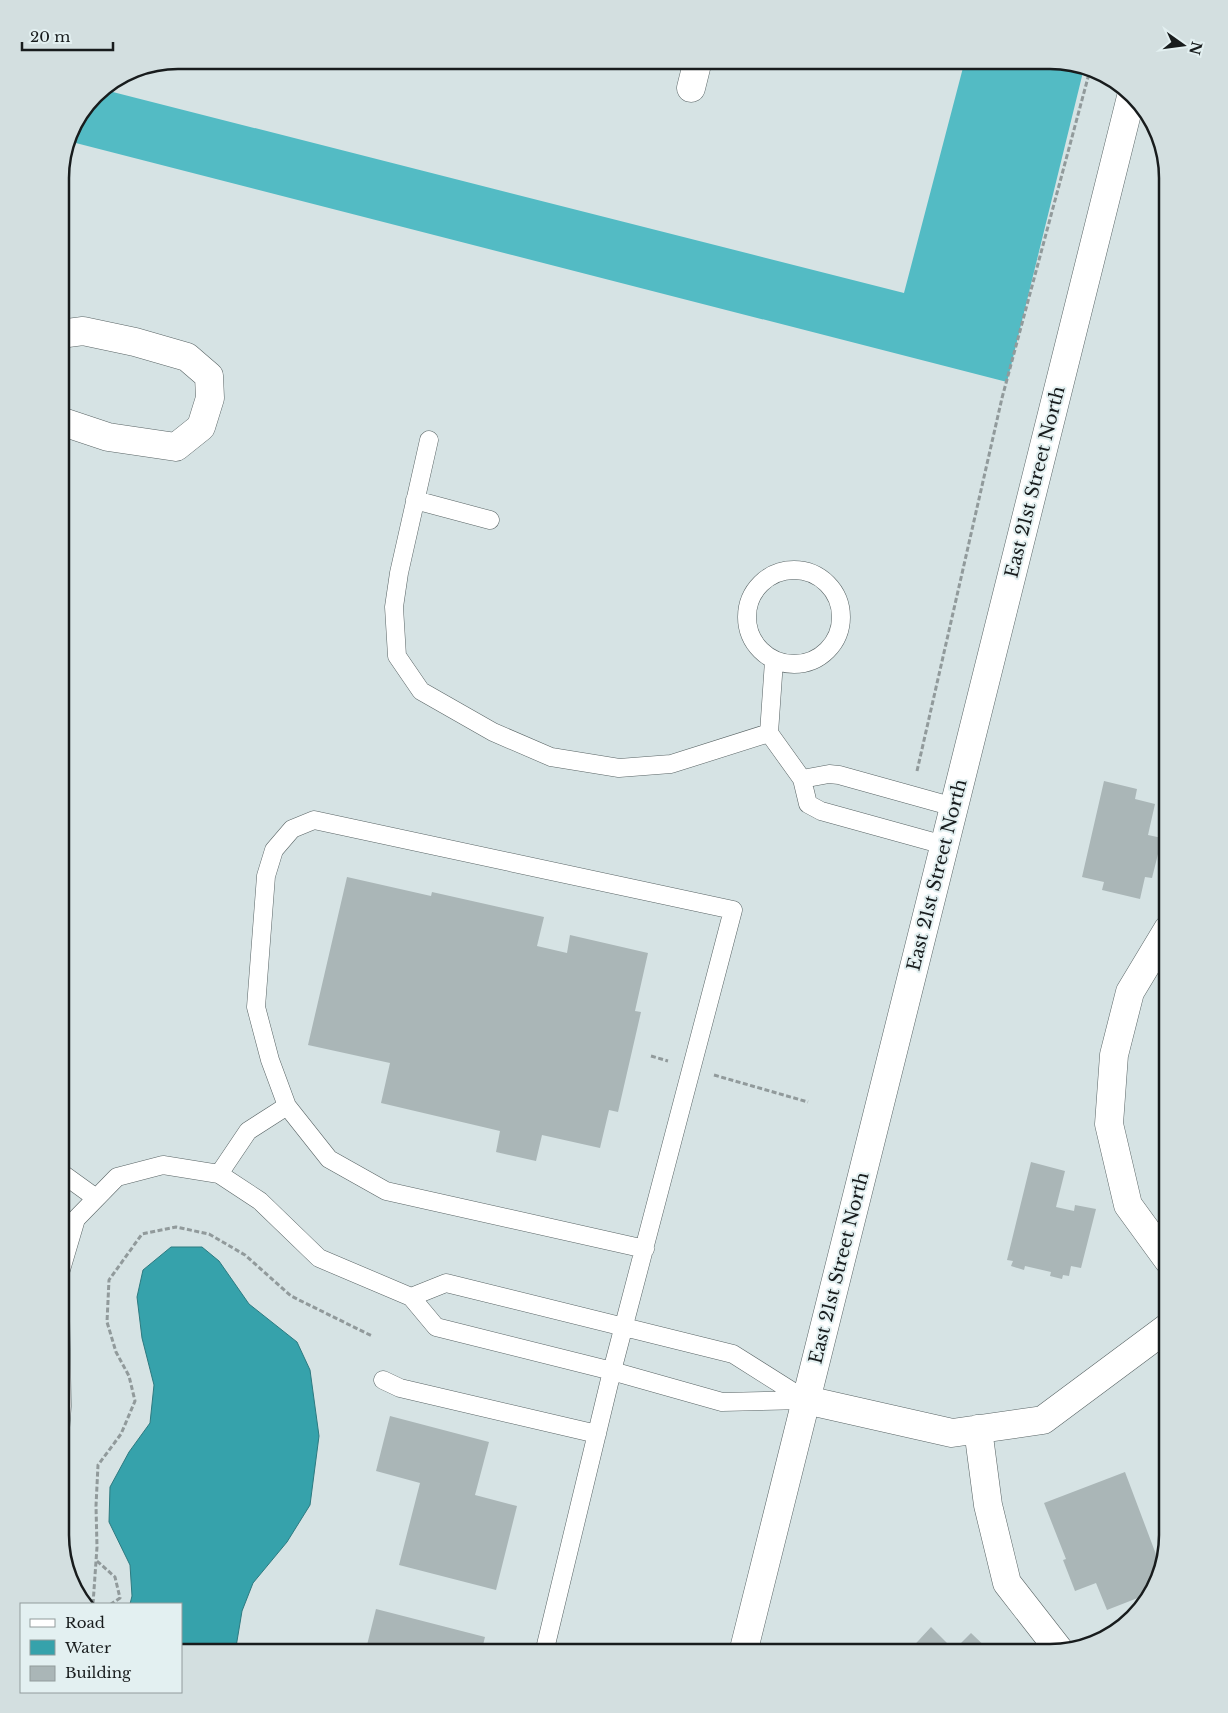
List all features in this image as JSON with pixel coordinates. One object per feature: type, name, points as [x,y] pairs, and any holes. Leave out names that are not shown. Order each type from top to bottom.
[{"type":"main road","points":[[691,88],[696,69]]},
{"type":"main road","name":"East 21st Street North","points":[[745,1644],[1130,104]]},
{"type":"main road","points":[[69,333],[83,331],[136,342],[187,357],[209,376],[210,398],[201,427],[176,447],[108,437],[69,424]]},
{"type":"main road","points":[[1159,944],[1130,992],[1114,1055],[1109,1124],[1128,1205],[1159,1248]]},
{"type":"main road","points":[[806,1400],[952,1433],[1043,1420],[1159,1334]]},
{"type":"main road","points":[[978,1429],[988,1505],[1007,1583],[1055,1644]]},
{"type":"lane","points":[[429,440],[399,573],[394,607],[397,656],[421,691],[493,732],[551,757],[620,768],[671,764],[769,733]]},
{"type":"lane","points":[[415,500],[490,520]]},
{"type":"lane","points":[[785,570],[801,570],[817,575],[830,586],[838,600],[841,616],[840,629],[833,644],[821,656],[806,663],[790,665],[774,661],[758,649],[750,636],[746,619],[748,603],[755,588],[768,577],[785,570]]},
{"type":"lane","points":[[774,661],[769,733],[802,779],[808,804],[822,811],[944,845]]},
{"type":"lane","points":[[802,779],[829,774],[954,807]]},
{"type":"lane","points":[[546,1644],[612,1372],[645,1249],[732,910],[314,820],[292,829],[274,850],[266,876],[256,1007],[270,1060],[287,1106],[329,1159],[386,1191],[645,1249]]},
{"type":"lane","points":[[219,1174],[248,1131],[287,1106]]},
{"type":"lane","points":[[69,1243],[76,1219],[117,1177],[163,1165],[219,1174],[260,1201],[319,1258],[411,1297],[436,1327],[722,1402],[806,1400]]},
{"type":"lane","points":[[69,1178],[96,1198]]},
{"type":"lane","points":[[411,1297],[446,1284],[625,1326],[733,1354],[806,1400]]},
{"type":"lane","points":[[383,1380],[400,1388],[597,1434]]},
{"type":"path","points":[[912,796],[1002,398],[1088,76]]},
{"type":"path","points":[[651,1056],[808,1102]]},
{"type":"path","points":[[93,1603],[98,1465],[121,1434],[135,1401],[129,1376],[116,1352],[107,1322],[109,1280],[142,1234],[176,1226],[209,1234],[245,1255],[291,1296],[372,1336]]},
{"type":"path","points":[[96,1561],[115,1578],[120,1598],[112,1603]]},
{"type":"shaded area","points":[[963,69],[1057,69],[1082,74],[1007,382],[75,143],[83,123],[91,111],[111,92],[904,293]]},
{"type":"water","points":[[171,1247],[202,1247],[219,1261],[249,1304],[297,1342],[310,1370],[319,1436],[310,1505],[287,1542],[253,1583],[242,1611],[236,1644],[182,1644],[182,1603],[130,1603],[132,1596],[130,1565],[109,1522],[110,1487],[129,1452],[150,1423],[154,1385],[142,1338],[137,1297],[143,1270]]},
{"type":"building","points":[[1104,781],[1137,789],[1135,799],[1155,804],[1148,835],[1159,837],[1159,850],[1152,878],[1145,877],[1140,899],[1102,890],[1104,882],[1082,877]]},
{"type":"building","points":[[347,877],[431,896],[432,892],[544,917],[537,946],[567,953],[570,935],[648,953],[635,1011],[641,1012],[618,1112],[609,1110],[600,1148],[542,1135],[536,1161],[496,1152],[500,1131],[381,1103],[390,1063],[308,1045]]},
{"type":"building","points":[[1031,1162],[1065,1171],[1056,1207],[1074,1211],[1075,1205],[1096,1209],[1081,1268],[1071,1266],[1069,1276],[1063,1275],[1062,1279],[1050,1276],[1051,1272],[1025,1266],[1024,1270],[1011,1266],[1013,1261],[1007,1260]]},
{"type":"building","points":[[390,1416],[489,1442],[475,1495],[517,1506],[496,1590],[399,1565],[420,1483],[376,1471]]},
{"type":"building","points":[[1125,1472],[1157,1557],[1151,1577],[1140,1597],[1107,1610],[1096,1583],[1075,1591],[1063,1560],[1066,1559],[1044,1503]]},
{"type":"building","points":[[376,1609],[485,1637],[483,1644],[367,1644]]},
{"type":"building","points":[[931,1627],[948,1644],[915,1644]]},
{"type":"building","points":[[971,1633],[983,1644],[960,1644]]}]
